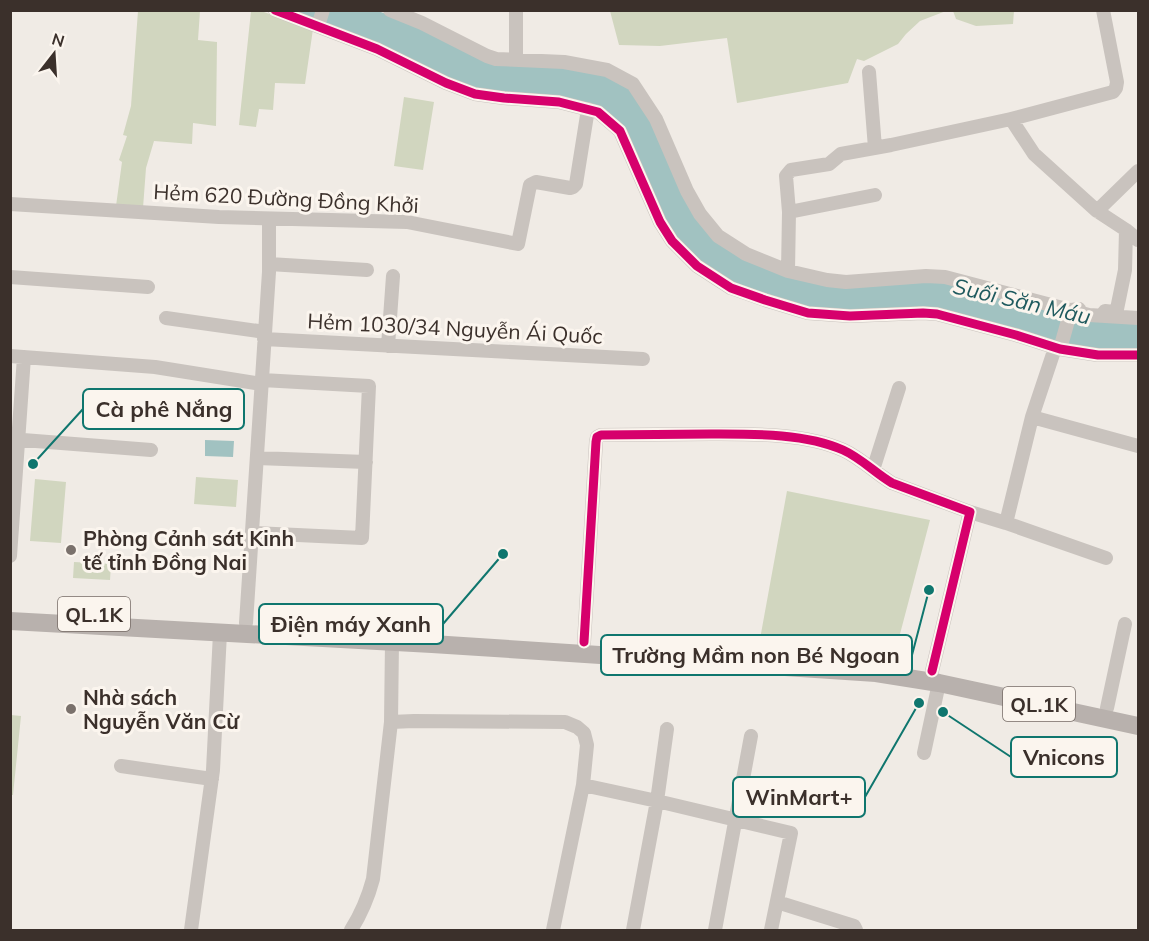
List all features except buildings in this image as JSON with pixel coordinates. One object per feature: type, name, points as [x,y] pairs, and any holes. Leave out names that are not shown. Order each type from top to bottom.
[{"type":"main road","name":"QL.1K","points":[[10,610],[188,626]]},
{"type":"main road","name":"QL.1K","points":[[10,621],[220,627],[392,642],[432,639],[584,642],[824,657],[874,662],[1138,726]]},
{"type":"main road","name":"QL.1K","points":[[246,629],[432,639],[935,677],[1030,690],[1138,715]]},
{"type":"street","points":[[275,10],[377,49],[446,83],[475,94],[559,102],[598,112],[620,131],[660,222],[672,241],[697,266],[731,288],[808,313],[850,316],[937,314],[1057,348],[1098,355],[1138,355]]},
{"type":"street","points":[[318,26],[323,10]]},
{"type":"street","points":[[390,10],[496,59],[564,62],[607,70],[633,84],[656,119],[687,191],[700,214],[718,236],[746,254],[788,270],[827,280],[846,282],[926,276],[945,277],[1089,315],[1138,318]]},
{"type":"street","points":[[516,10],[516,60]]},
{"type":"street","points":[[788,270],[789,212],[786,176],[791,170],[829,164],[841,154],[1011,119],[1113,92],[1117,82],[1103,10]]},
{"type":"street","points":[[869,72],[875,148]]},
{"type":"street","name":"Hẻm 620 Đường Đồng Khởi","points":[[10,204],[269,219],[407,222],[518,244],[530,185],[536,182],[570,188],[576,184],[588,109]]},
{"type":"street","points":[[1011,119],[1034,154],[1097,211],[1138,240]]},
{"type":"street","points":[[1097,211],[1138,171]]},
{"type":"street","points":[[789,212],[875,195]]},
{"type":"street","points":[[246,629],[265,336],[269,219]]},
{"type":"street","points":[[1071,310],[1114,312],[1118,309],[1125,270],[1126,230]]},
{"type":"street","points":[[269,264],[367,270]]},
{"type":"street","points":[[388,346],[393,276]]},
{"type":"street","points":[[10,277],[148,286]]},
{"type":"street","points":[[1006,523],[1032,417],[1071,310]]},
{"type":"street","name":"Hẻm 1030/34 Nguyễn Ái Quốc","points":[[166,318],[265,336],[388,346],[643,359]]},
{"type":"street","points":[[10,556],[17,357],[155,367],[262,382],[369,386],[362,538],[252,532]]},
{"type":"street","points":[[873,471],[899,388]]},
{"type":"street","points":[[1032,417],[1138,446]]},
{"type":"street","points":[[584,642],[596,442],[599,436],[762,434],[802,439],[832,446],[844,450],[882,478],[901,488],[1106,558]]},
{"type":"street","points":[[14,439],[151,450]]},
{"type":"street","points":[[257,458],[366,462]]},
{"type":"street","points":[[924,753],[935,677],[970,512]]},
{"type":"street","points":[[1107,708],[1125,624]]},
{"type":"street","points":[[191,930],[212,778],[220,627]]},
{"type":"street","points":[[351,930],[361,915],[373,879],[390,722],[392,642]]},
{"type":"street","points":[[390,722],[565,722],[584,733],[587,745],[583,785],[553,930]]},
{"type":"street","points":[[633,930],[657,801],[667,729]]},
{"type":"street","points":[[715,930],[752,736]]},
{"type":"street","points":[[122,766],[212,778]]},
{"type":"street","points":[[583,785],[791,833],[771,930]]},
{"type":"street","points":[[777,902],[854,926],[856,930]]},
{"type":"green space","points":[[610,10],[946,11],[920,21],[898,44],[864,61],[857,59],[848,83],[737,103],[727,38],[660,46],[619,45]]},
{"type":"green space","points":[[138,11],[200,11],[198,40],[217,42],[216,126],[193,123],[192,144],[154,141],[146,168],[143,208],[116,206],[122,162],[119,160],[127,136],[123,135],[131,106]]},
{"type":"green space","points":[[251,11],[261,11],[313,29],[305,84],[275,83],[273,110],[259,109],[256,127],[239,125]]},
{"type":"green space","points":[[953,11],[1014,11],[1013,24],[976,26],[956,19]]},
{"type":"green space","points":[[404,97],[434,102],[423,170],[394,166]]},
{"type":"green space","points":[[196,477],[238,480],[236,507],[194,504]]},
{"type":"green space","points":[[35,479],[66,482],[61,543],[30,541]]},
{"type":"green space","points":[[787,491],[930,520],[895,653],[760,639]]},
{"type":"green space","points":[[74,562],[111,564],[110,580],[73,578]]},
{"type":"green space","points":[[11,715],[21,716],[13,795],[10,795]]},
{"type":"water","name":"Suối Săn Máu","points":[[286,11],[378,11],[417,25],[484,59],[563,66],[605,74],[630,87],[652,121],[696,216],[786,274],[945,281],[1138,323],[1138,351],[1097,351],[1057,344],[956,314],[810,309],[732,284],[700,262],[676,239],[601,109],[476,90]]},
{"type":"water","points":[[205,440],[234,441],[233,457],[205,456]]},
{"type":"cycle path","points":[[275,10],[377,49],[446,83],[475,94],[559,102],[598,112],[620,131],[660,222],[672,241],[697,266],[731,288],[808,313],[850,316],[937,314],[1060,349],[1098,355],[1138,355]]},
{"type":"cycle path","points":[[584,642],[597,437],[601,435],[697,434],[795,437],[828,444],[843,450],[892,483],[970,512],[932,671]]},
{"type":"place","name":"Cà phê Nắng","points":[[33,464]]},
{"type":"place","name":"Phòng Cảnh sát Kinh tế tỉnh Đồng Nai","points":[[71,550]]},
{"type":"place","name":"Điện máy Xanh","points":[[503,554]]},
{"type":"place","name":"Trường Mầm non Bé Ngoan","points":[[929,590]]},
{"type":"place","name":"WinMart+","points":[[919,703]]},
{"type":"place","name":"Nhà sách Nguyễn Văn Cừ","points":[[71,709]]},
{"type":"place","name":"Vnicons","points":[[943,712]]}]
